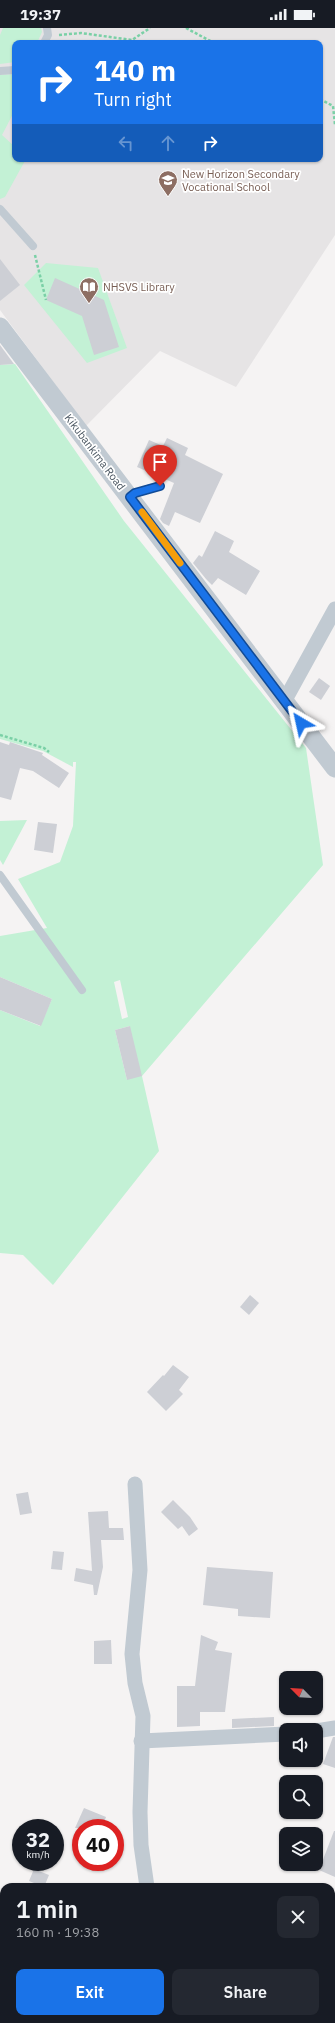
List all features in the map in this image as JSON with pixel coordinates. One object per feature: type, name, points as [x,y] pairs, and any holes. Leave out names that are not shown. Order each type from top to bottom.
[{"type":"street","name":"Kikubankima Road","points":[[0,326],[285,700],[335,768]]},
{"type":"street","points":[[285,700],[335,609]]},
{"type":"street","points":[[135,1484],[140,1570],[132,1654],[135,1683],[143,1716],[141,1741],[140,1819],[141,1845],[146,1883]]},
{"type":"street","points":[[323,1729],[335,1728]]},
{"type":"street","points":[[141,1741],[279,1734]]},
{"type":"lane","points":[[0,71],[12,70]]},
{"type":"lane","points":[[0,209],[32,246]]},
{"type":"lane","points":[[130,497],[135,493],[160,486]]},
{"type":"lane","points":[[0,875],[82,990]]},
{"type":"path","points":[[48,32],[81,33],[132,40],[150,28]]},
{"type":"path","points":[[186,28],[208,40]]},
{"type":"path","points":[[323,101],[333,106],[335,125]]},
{"type":"path","points":[[32,246],[46,300]]},
{"type":"path","points":[[0,735],[44,748],[49,752]]},
{"type":"shaded area","name":"New Horizon Secondary Vocational School","points":[[0,28],[335,28],[335,235],[236,387],[160,351],[86,426],[0,310]]},
{"type":"green space","points":[[3,28],[41,28],[42,32],[38,40],[12,40],[12,62],[0,64],[0,35]]},
{"type":"green space","points":[[12,74],[12,116],[2,135],[12,144],[12,162],[24,162],[5,197],[0,199],[0,75]]},
{"type":"green space","points":[[46,263],[98,268],[127,348],[87,363],[24,285]]},
{"type":"green space","points":[[15,364],[124,521],[306,748],[323,865],[142,1076],[159,1151],[53,1285],[23,1255],[0,1253],[0,1010],[40,1026],[52,999],[0,977],[0,936],[47,928],[18,879],[60,862],[73,826],[76,762],[73,762],[73,767],[43,751],[0,739],[0,365]],"holes":[[[120,980],[128,1017],[122,1019],[114,982]],[[130,1026],[127,1080],[115,1030]]]},
{"type":"green space","points":[[27,820],[3,865],[0,860],[0,821]]},
{"type":"building","points":[[0,259],[20,285],[0,301]]},
{"type":"building","points":[[55,278],[104,300],[119,347],[94,355],[82,316],[46,300]]},
{"type":"building","points":[[0,345],[14,364],[0,365]]},
{"type":"building","points":[[167,438],[188,448],[185,455],[223,474],[200,523],[175,512],[169,526],[163,523],[160,519],[174,483],[137,467],[149,440],[163,446]]},
{"type":"building","points":[[215,531],[234,541],[229,552],[260,571],[246,595],[218,578],[212,585],[193,563],[199,555],[202,557]]},
{"type":"building","points":[[319,678],[330,686],[321,700],[309,692]]},
{"type":"building","points":[[0,742],[9,745],[10,742],[43,753],[42,755],[69,773],[59,788],[33,771],[20,768],[11,800],[0,797]]},
{"type":"building","points":[[38,822],[57,824],[53,853],[34,850]]},
{"type":"building","points":[[0,977],[52,999],[41,1026],[0,1010]]},
{"type":"building","points":[[130,1026],[142,1076],[127,1080],[115,1030]]},
{"type":"building","points":[[250,1295],[259,1303],[249,1315],[240,1307]]},
{"type":"building","points":[[173,1365],[189,1377],[179,1390],[183,1394],[166,1411],[147,1392]]},
{"type":"building","points":[[28,1492],[32,1513],[20,1515],[16,1494]]},
{"type":"building","points":[[173,1500],[190,1517],[198,1529],[189,1536],[182,1526],[178,1529],[161,1512]]},
{"type":"building","points":[[108,1511],[109,1528],[123,1528],[124,1540],[101,1540],[103,1567],[97,1595],[94,1595],[93,1585],[74,1581],[76,1568],[92,1571],[88,1512]]},
{"type":"building","points":[[53,1551],[64,1552],[62,1570],[51,1569]]},
{"type":"building","points":[[207,1567],[273,1572],[270,1618],[238,1616],[238,1609],[203,1605]]},
{"type":"building","points":[[201,1635],[218,1642],[215,1650],[232,1653],[225,1712],[200,1712],[200,1726],[177,1727],[177,1686],[195,1686]]},
{"type":"building","points":[[111,1640],[112,1664],[94,1664],[94,1641]]},
{"type":"building","points":[[274,1717],[274,1726],[232,1728],[232,1719]]},
{"type":"building","points":[[333,1737],[335,1737],[335,1768],[323,1764]]},
{"type":"building","points":[[84,1808],[106,1817],[105,1819],[79,1819]]},
{"type":"building","points":[[335,1831],[335,1877],[321,1871],[323,1871],[323,1860]]},
{"type":"building","points":[[33,1871],[39,1871],[49,1875],[46,1883],[34,1883],[29,1881]]},
{"type":"slow traffic","points":[[142,512],[180,563]]},
{"type":"place","name":"New Horizon Secondary Vocational School","points":[[168,197]]},
{"type":"place","name":"NHSVS Library","points":[[89,304]]},
{"type":"route","points":[[160,486],[135,493],[130,497],[301,723]]}]
